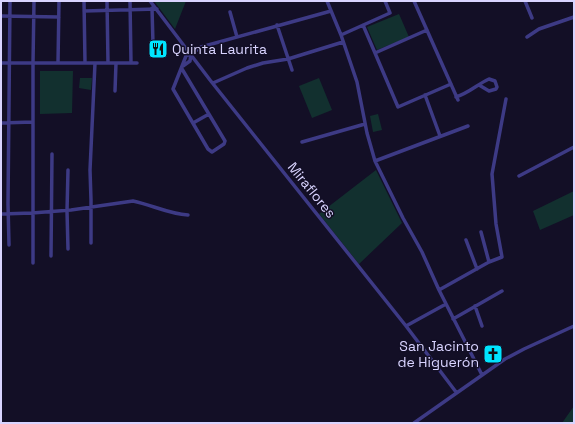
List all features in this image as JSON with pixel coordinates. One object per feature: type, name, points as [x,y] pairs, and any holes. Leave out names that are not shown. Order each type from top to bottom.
[{"type":"street","points":[[9,245],[8,123],[10,1]]},
{"type":"street","points":[[33,263],[32,160],[34,1]]},
{"type":"street","points":[[58,63],[59,1]]},
{"type":"street","points":[[84,1],[85,63]]},
{"type":"street","points":[[107,1],[108,63]]},
{"type":"street","points":[[130,1],[131,63]]},
{"type":"street","points":[[327,1],[343,42],[359,92],[365,124],[375,161],[403,218],[422,252],[453,319],[482,375]]},
{"type":"street","points":[[340,35],[390,13],[385,1]]},
{"type":"street","points":[[414,1],[457,99],[478,85],[489,79],[495,81],[497,86],[496,89],[489,91],[478,85]]},
{"type":"street","points":[[525,1],[532,18]]},
{"type":"street","name":"Miraflores","points":[[151,2],[154,9],[406,326],[456,392]]},
{"type":"street","points":[[84,11],[154,9],[153,44]]},
{"type":"street","points":[[182,67],[225,141],[224,144],[212,152],[210,152],[173,89],[186,56],[201,47],[331,11]]},
{"type":"street","points":[[230,12],[238,37]]},
{"type":"street","points":[[1,16],[59,17]]},
{"type":"street","points":[[526,37],[539,29],[574,17]]},
{"type":"street","points":[[277,25],[292,70]]},
{"type":"street","points":[[363,25],[398,107],[451,84]]},
{"type":"street","points":[[375,53],[427,30]]},
{"type":"street","points":[[213,83],[258,64],[274,60],[288,59],[343,42]]},
{"type":"street","points":[[1,63],[137,63]]},
{"type":"street","points":[[91,243],[90,170],[95,63]]},
{"type":"street","points":[[115,91],[116,63]]},
{"type":"street","points":[[425,95],[440,136]]},
{"type":"street","points":[[439,290],[489,262],[502,257],[496,224],[492,174],[506,99]]},
{"type":"street","points":[[193,123],[209,114]]},
{"type":"street","points":[[1,123],[33,122]]},
{"type":"street","points":[[302,142],[365,124]]},
{"type":"street","points":[[375,161],[468,126]]},
{"type":"street","points":[[519,176],[574,147]]},
{"type":"street","points":[[51,256],[52,154]]},
{"type":"street","points":[[68,170],[68,249]]},
{"type":"street","points":[[1,214],[67,211],[133,201],[171,213],[188,215]]},
{"type":"street","points":[[481,232],[489,262]]},
{"type":"street","points":[[466,240],[477,269]]},
{"type":"street","points":[[453,319],[502,291]]},
{"type":"street","points":[[406,326],[446,304]]},
{"type":"street","points":[[475,306],[482,326]]},
{"type":"street","points":[[414,423],[456,392],[515,353],[574,326]]},
{"type":"green space","points":[[154,1],[186,1],[175,29]]},
{"type":"green space","points":[[399,14],[409,37],[377,50],[367,27]]},
{"type":"green space","points":[[40,71],[73,71],[72,113],[40,114]]},
{"type":"green space","points":[[80,78],[92,78],[91,90],[79,88]]},
{"type":"green space","points":[[319,78],[332,110],[312,118],[299,86]]},
{"type":"green space","points":[[378,114],[382,130],[373,132],[370,116]]},
{"type":"green space","points":[[376,170],[402,223],[359,264],[319,214]]},
{"type":"green space","points":[[574,191],[574,215],[540,230],[533,211]]},
{"type":"green space","points":[[574,406],[574,423],[562,423]]},
{"type":"place","name":"Quinta Laurita","points":[[158,49]]},
{"type":"place","name":"San Jacinto de Higuerón","points":[[493,354]]}]
